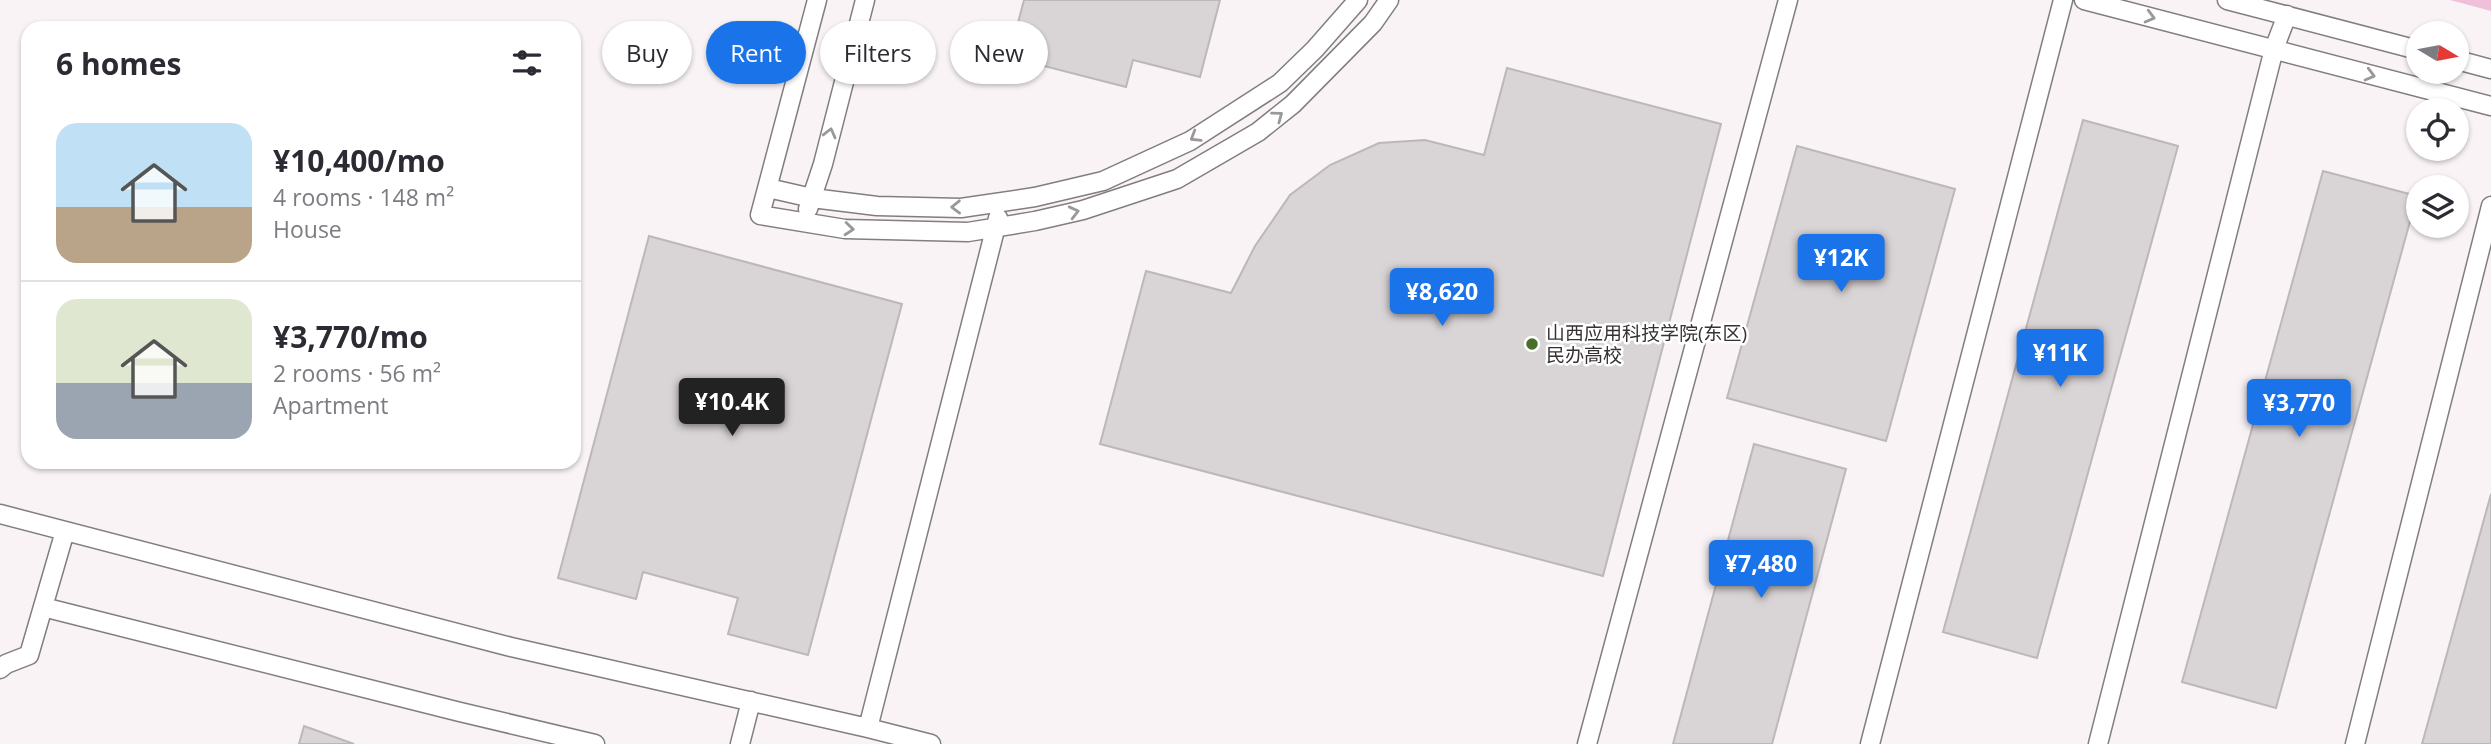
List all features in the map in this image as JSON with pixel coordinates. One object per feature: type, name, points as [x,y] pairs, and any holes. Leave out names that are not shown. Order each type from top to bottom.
[{"type":"lane","points":[[817,0],[760,215],[845,229],[968,232],[1083,210],[1177,179],[1258,132],[1293,104],[1373,23],[1389,0]]},
{"type":"lane","points":[[803,222],[812,198],[865,0]]},
{"type":"lane","points":[[768,188],[812,198],[877,206],[961,208],[1103,181],[1190,141],[1280,83],[1315,50],[1358,0]]},
{"type":"lane","points":[[1587,744],[1788,0]]},
{"type":"lane","points":[[1870,744],[2063,0]]},
{"type":"lane","points":[[2084,0],[2491,106]]},
{"type":"lane","points":[[2227,0],[2406,47]]},
{"type":"lane","points":[[2098,744],[2274,49],[2287,15]]},
{"type":"lane","points":[[2469,63],[2491,69]]},
{"type":"lane","points":[[868,728],[1002,202]]},
{"type":"lane","points":[[2355,744],[2491,206]]},
{"type":"lane","points":[[0,514],[511,647],[931,744]]},
{"type":"lane","points":[[0,669],[29,655],[65,531]]},
{"type":"lane","points":[[43,607],[595,744]]},
{"type":"lane","points":[[740,744],[751,701]]},
{"type":"shaded area","points":[[2450,0],[2491,0],[2491,11]]},
{"type":"building","points":[[1024,0],[1220,0],[1200,77],[1133,60],[1126,87],[1048,67],[1048,21],[1018,21]]},
{"type":"building","points":[[1507,68],[1721,124],[1603,576],[1100,444],[1146,271],[1231,293],[1255,246],[1290,195],[1330,165],[1379,143],[1425,140],[1484,155]]},
{"type":"building","points":[[2083,120],[2178,146],[2037,658],[1943,632]]},
{"type":"building","points":[[1797,146],[1955,189],[1886,441],[1727,398]]},
{"type":"building","points":[[2323,171],[2406,193],[2406,236],[2276,708],[2182,682]]},
{"type":"building","points":[[649,236],[902,304],[808,655],[728,634],[738,598],[643,572],[636,599],[558,578]]},
{"type":"building","points":[[1754,444],[1846,469],[1772,744],[1673,744]]},
{"type":"building","points":[[2491,494],[2491,744],[2422,744]]},
{"type":"building","points":[[304,726],[354,744],[299,744]]},
{"type":"place","name":"山西应用科技学院(东区) 民办高校","points":[[1532,344]]}]
